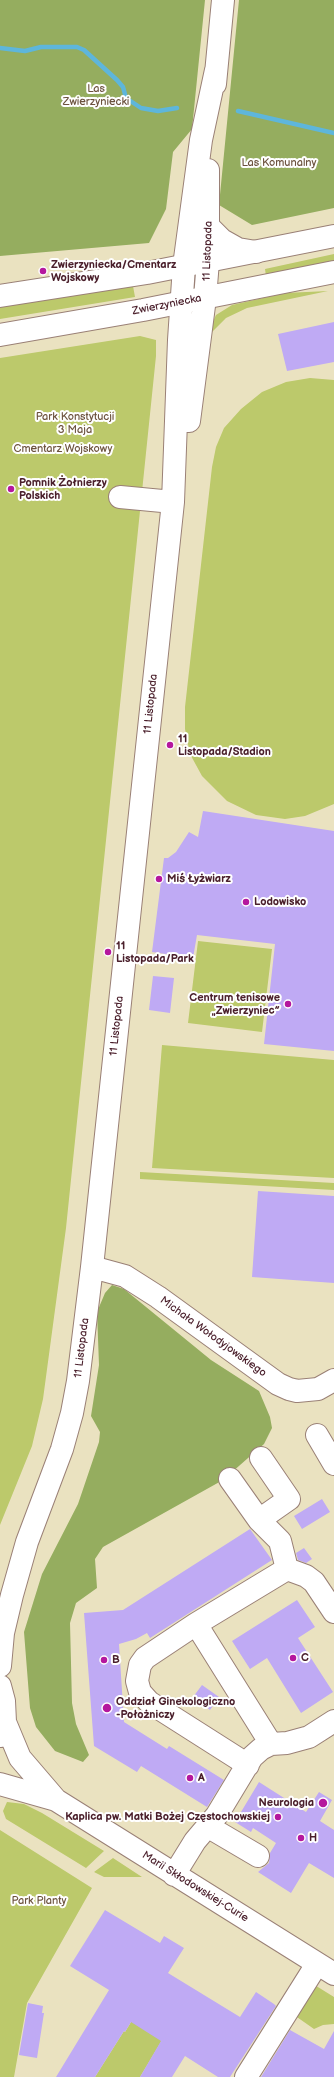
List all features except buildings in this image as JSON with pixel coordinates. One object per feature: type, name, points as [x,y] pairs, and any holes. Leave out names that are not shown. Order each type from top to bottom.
[{"type":"street","name":"11 Listopada","points":[[173,502],[187,434],[198,339],[206,298],[209,227],[207,176],[223,0]]},
{"type":"street","name":"11 Listopada","points":[[0,1666],[3,1633],[27,1542],[54,1473],[72,1413],[78,1381],[92,1267],[173,502],[180,303],[201,140],[216,70]]},
{"type":"street","points":[[209,227],[222,240],[238,249],[256,252]]},
{"type":"street","points":[[0,296],[184,266],[334,236]]},
{"type":"street","name":"Zwierzyniecka","points":[[0,335],[180,303],[334,272]]},
{"type":"street","points":[[120,497],[173,502]]},
{"type":"street","name":"Michała Wołodyjowskiego","points":[[92,1267],[125,1276],[158,1297],[278,1384],[297,1391],[318,1389],[334,1380]]},
{"type":"street","points":[[317,1435],[334,1464]]},
{"type":"street","points":[[259,1520],[289,1499],[261,1458]]},
{"type":"street","points":[[230,1479],[259,1520],[280,1541],[287,1569]]},
{"type":"street","name":"11 Listopada","points":[[0,1577],[27,1542]]},
{"type":"street","points":[[287,1569],[306,1576],[314,1582],[334,1612]]},
{"type":"street","points":[[248,1765],[149,1702],[140,1692],[137,1681],[140,1665],[145,1658],[196,1624],[287,1569]]},
{"type":"street","points":[[196,1624],[270,1744]]},
{"type":"street","points":[[0,1686],[4,1701],[2,1732]]},
{"type":"street","points":[[174,1875],[207,1826],[217,1815],[252,1757],[261,1749],[270,1744],[287,1743],[309,1737],[334,1721]]},
{"type":"street","name":"Marii Skłodowskiej-Curie","points":[[2,1732],[20,1758],[56,1800]]},
{"type":"street","name":"Marii Skłodowskiej-Curie","points":[[0,1784],[56,1800],[326,1969]]},
{"type":"street","points":[[207,1826],[258,1856]]},
{"type":"street","points":[[246,2077],[326,1969]]},
{"type":"green space","name":"Las Zwierzyniecki","points":[[0,0],[205,0],[192,129],[173,152],[166,209],[149,243],[0,256]]},
{"type":"green space","name":"Las Komunalny","points":[[239,0],[334,0],[334,208],[252,225],[219,205]]},
{"type":"green space","points":[[334,254],[334,262],[266,276],[265,269]]},
{"type":"green space","points":[[133,286],[135,297],[0,319],[0,306]]},
{"type":"green space","points":[[328,291],[247,308],[226,318],[212,332],[207,334],[216,315],[232,305],[285,293]]},
{"type":"green space","name":"Park Konstytucji 3 Maja","points":[[140,336],[156,340],[156,356],[66,1228],[43,1399],[32,1446],[0,1525],[0,358]]},
{"type":"green space","points":[[310,378],[334,380],[334,804],[305,816],[285,819],[256,815],[227,801],[202,776],[190,754],[185,729],[185,707],[212,467],[216,447],[224,428],[241,409],[262,392],[286,382]]},
{"type":"green space","points":[[198,941],[272,949],[262,1032],[188,1023]]},
{"type":"green space","points":[[162,1045],[334,1060],[334,1178],[152,1168]]},
{"type":"green space","points":[[140,1172],[334,1183],[334,1190],[140,1179]]},
{"type":"green space","points":[[112,1285],[124,1289],[211,1360],[259,1391],[270,1417],[272,1428],[264,1444],[223,1480],[103,1547],[95,1559],[97,1588],[76,1603],[70,1623],[72,1703],[76,1724],[89,1755],[83,1762],[55,1751],[36,1727],[30,1708],[24,1632],[42,1574],[78,1504],[99,1442],[100,1432],[91,1416],[99,1365],[97,1312],[105,1293]]},
{"type":"green space","points":[[7,1802],[24,1804],[42,1813],[104,1851],[86,1868],[6,1819],[3,1811]]},
{"type":"green space","name":"Park Planty","points":[[0,1830],[92,1888],[27,2003],[14,2077],[0,2077]]},
{"type":"green space","points":[[113,1858],[142,1877],[104,1877],[94,1872]]},
{"type":"green space","points":[[313,1984],[334,1997],[334,2024],[323,2025],[314,2029],[294,2015]]},
{"type":"green space","points":[[174,2020],[140,2077],[95,2077],[131,2022]]},
{"type":"waterway","points":[[0,48],[25,51],[41,47],[77,47],[84,50],[117,80],[123,87],[126,98],[141,108],[158,111],[177,108]]},
{"type":"waterway","points":[[238,111],[334,133]]},
{"type":"place","name":"Zwierzyniecka/Cmentarz Wojskowy","points":[[43,271]]},
{"type":"place","name":"Pomnik Żołnierzy Polskich","points":[[11,489]]},
{"type":"place","name":"11 Listopada/Stadion","points":[[170,745]]},
{"type":"place","name":"Miś Łyżwiarz","points":[[159,879]]},
{"type":"place","name":"Lodowisko","points":[[246,902]]},
{"type":"place","name":"11 Listopada/Park","points":[[108,952]]},
{"type":"place","name":"Centrum tenisowe „Zwierzyniec”","points":[[288,1004]]},
{"type":"place","name":"C","points":[[293,1658]]},
{"type":"place","name":"B","points":[[104,1660]]},
{"type":"place","name":"Oddział Ginekologiczno -Położniczy","points":[[107,1708]]},
{"type":"place","name":"A","points":[[190,1778]]},
{"type":"place","name":"Neurologia","points":[[323,1803]]},
{"type":"place","name":"Kaplica pw. Matki Bożej Częstochowskiej","points":[[278,1817]]},
{"type":"place","name":"H","points":[[301,1838]]},
{"type":"park label","name":"Cmentarz Wojskowy","points":[[63,449]]}]
